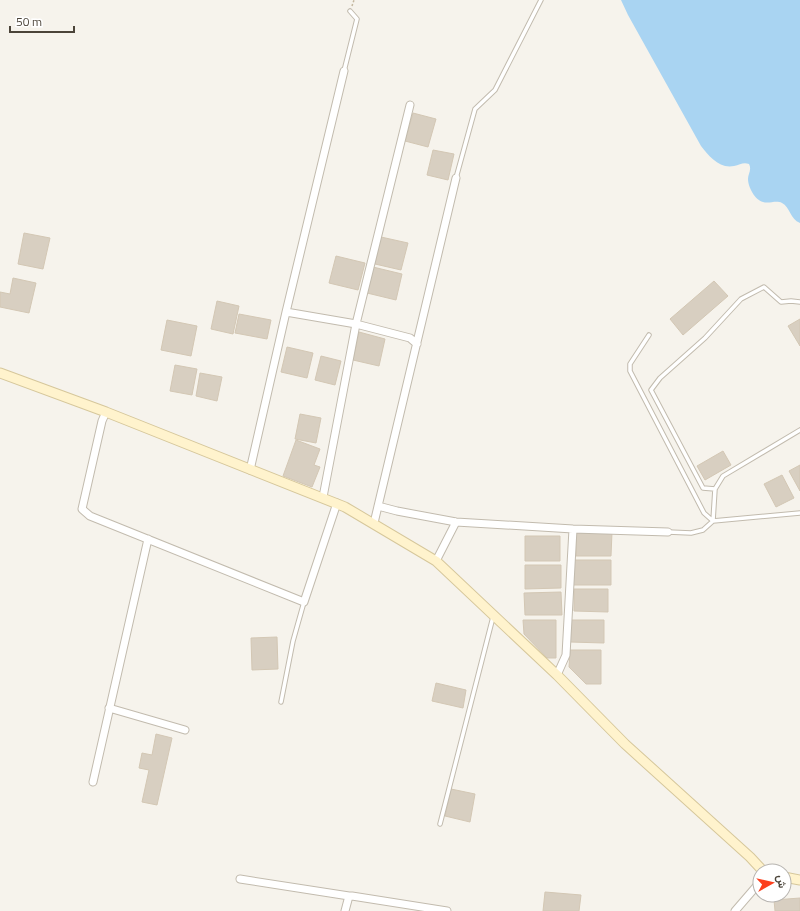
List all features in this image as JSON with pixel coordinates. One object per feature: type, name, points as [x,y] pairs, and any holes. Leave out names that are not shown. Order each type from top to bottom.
[{"type":"main road","points":[[0,373],[106,412],[337,503],[374,523],[436,561],[557,675],[625,744],[756,863]]},
{"type":"street","points":[[250,470],[344,71]]},
{"type":"street","points":[[323,497],[356,324],[410,105]]},
{"type":"street","points":[[374,523],[456,178]]},
{"type":"street","points":[[286,312],[356,324],[410,338],[417,344]]},
{"type":"street","points":[[106,412],[102,421],[82,509],[90,516],[304,602],[337,503]]},
{"type":"street","points":[[378,506],[456,522],[573,529],[668,532]]},
{"type":"street","points":[[436,561],[456,522]]},
{"type":"street","points":[[557,675],[566,655],[573,529]]},
{"type":"street","points":[[93,782],[148,539]]},
{"type":"street","points":[[109,708],[185,730]]},
{"type":"street","points":[[240,880],[447,911]]},
{"type":"street","points":[[735,911],[752,891]]},
{"type":"street","points":[[345,911],[349,896]]},
{"type":"lane","points":[[456,178],[475,110],[495,90],[541,0]]},
{"type":"lane","points":[[344,71],[357,19],[350,11]]},
{"type":"lane","points":[[715,489],[703,488],[651,390],[660,378],[705,338],[741,299],[764,287],[781,302],[800,302]]},
{"type":"lane","points":[[649,335],[630,364],[630,371],[704,513],[713,521]]},
{"type":"lane","points":[[713,521],[715,489],[723,476],[800,430]]},
{"type":"lane","points":[[668,532],[691,532],[703,530],[713,521],[800,513]]},
{"type":"lane","points":[[281,702],[293,641],[304,602]]},
{"type":"lane","points":[[440,824],[493,616]]},
{"type":"water","points":[[621,0],[800,0],[800,223],[794,219],[787,207],[782,203],[768,203],[757,199],[748,182],[750,172],[749,164],[743,163],[734,166],[724,166],[719,164],[707,154],[701,146]]},
{"type":"building","points":[[413,113],[436,119],[428,147],[405,141]]},
{"type":"building","points":[[433,150],[454,154],[448,180],[427,175]]},
{"type":"building","points":[[24,233],[50,238],[43,269],[18,264]]},
{"type":"building","points":[[381,237],[408,243],[401,270],[375,264]]},
{"type":"building","points":[[336,256],[365,263],[358,290],[329,283]]},
{"type":"building","points":[[373,267],[402,274],[396,300],[367,293]]},
{"type":"building","points":[[13,278],[36,283],[29,313],[0,307],[0,292],[10,294]]},
{"type":"building","points":[[714,281],[728,296],[683,335],[670,319]]},
{"type":"building","points":[[217,301],[239,306],[233,334],[211,329]]},
{"type":"building","points":[[239,314],[271,320],[267,339],[235,333]]},
{"type":"building","points":[[800,319],[800,346],[788,326]]},
{"type":"building","points":[[167,320],[197,326],[191,356],[161,350]]},
{"type":"building","points":[[359,332],[385,339],[379,366],[353,360]]},
{"type":"building","points":[[287,347],[313,353],[307,378],[281,372]]},
{"type":"building","points":[[321,356],[341,361],[335,385],[315,380]]},
{"type":"building","points":[[175,365],[197,369],[192,395],[170,391]]},
{"type":"building","points":[[200,373],[222,377],[217,401],[196,396]]},
{"type":"building","points":[[300,414],[321,418],[316,443],[295,439]]},
{"type":"building","points":[[296,440],[320,449],[314,465],[320,467],[312,487],[283,476]]},
{"type":"building","points":[[723,451],[731,465],[705,480],[697,466]]},
{"type":"building","points":[[800,465],[800,491],[789,471]]},
{"type":"building","points":[[782,475],[794,498],[776,507],[764,484]]},
{"type":"building","points":[[576,532],[612,532],[611,556],[576,556]]},
{"type":"building","points":[[525,536],[560,536],[560,561],[525,561]]},
{"type":"building","points":[[573,560],[611,560],[611,585],[573,585]]},
{"type":"building","points":[[525,565],[561,565],[561,588],[525,589]]},
{"type":"building","points":[[574,589],[608,589],[608,612],[574,611]]},
{"type":"building","points":[[561,592],[562,615],[525,615],[524,593]]},
{"type":"building","points":[[523,620],[556,620],[556,658],[547,658],[524,634]]},
{"type":"building","points":[[570,620],[604,620],[604,643],[570,642]]},
{"type":"building","points":[[277,637],[278,669],[252,670],[251,638]]},
{"type":"building","points":[[570,650],[601,650],[601,684],[586,684],[569,667]]},
{"type":"building","points":[[436,683],[466,690],[463,708],[432,701]]},
{"type":"building","points":[[156,734],[172,738],[157,805],[142,802],[149,770],[139,768],[142,753],[152,755]]},
{"type":"building","points":[[451,789],[475,794],[470,822],[445,816]]},
{"type":"building","points":[[545,892],[581,895],[579,911],[543,911]]},
{"type":"building","points":[[800,898],[800,911],[775,911],[774,903],[792,903],[792,899]]}]
